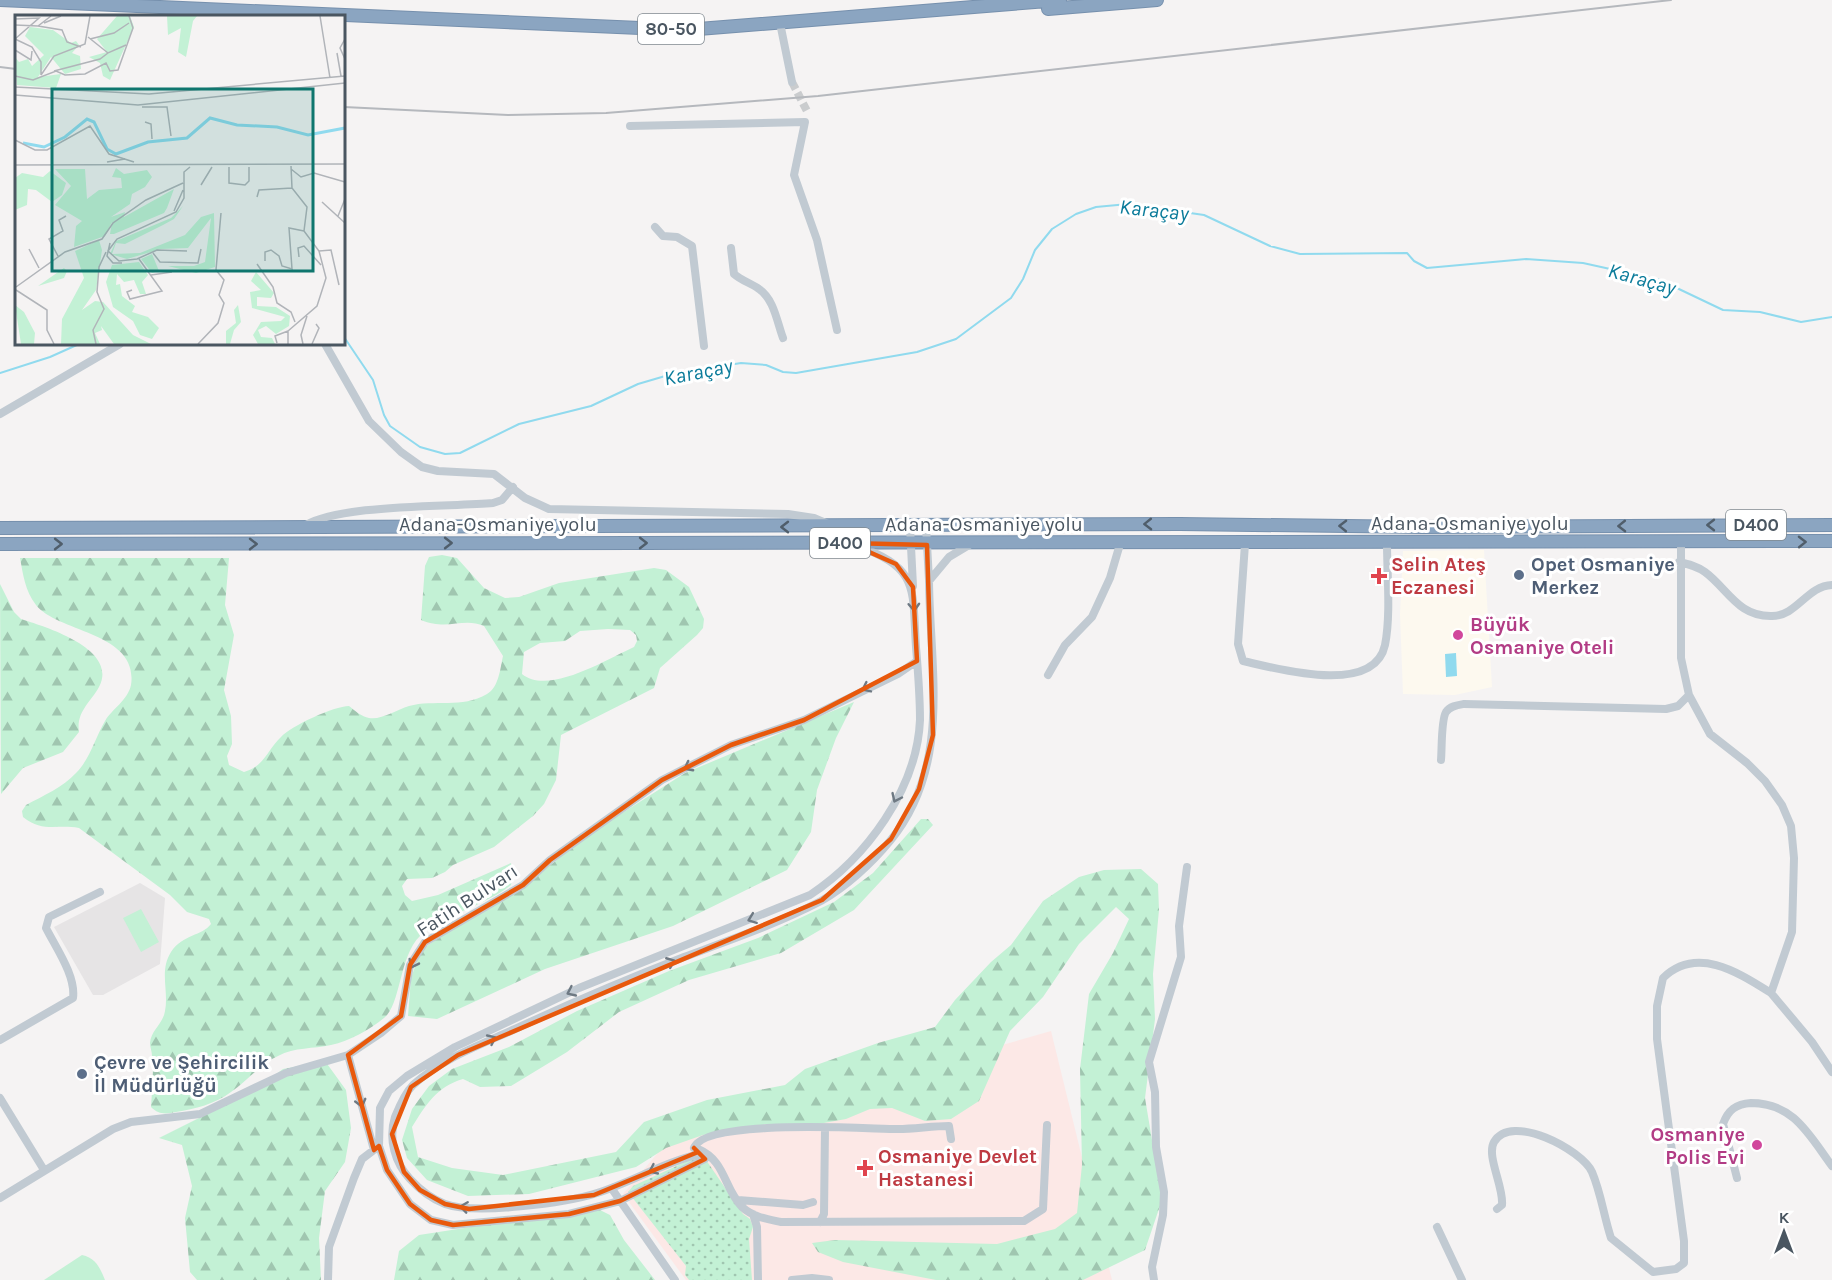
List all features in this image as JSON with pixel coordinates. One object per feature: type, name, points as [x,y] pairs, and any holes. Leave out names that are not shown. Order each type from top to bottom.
[{"type":"highway","name":"80-50","points":[[0,3],[281,10],[686,30],[781,27],[1060,0]]},
{"type":"highway","points":[[345,20],[684,36],[1157,0]]},
{"type":"highway","points":[[0,3],[235,15]]},
{"type":"highway","name":"Adana-Osmaniye yolu","points":[[0,528],[1180,524],[1424,527],[1832,525]]},
{"type":"highway","name":"D400","points":[[1681,543],[1832,541]]},
{"type":"highway","name":"Adana-Osmaniye yolu","points":[[0,544],[1681,543]]},
{"type":"street","points":[[781,27],[792,82]]},
{"type":"street","points":[[630,126],[806,117],[794,175],[817,240],[837,330]]},
{"type":"street","points":[[655,227],[663,236],[677,237],[692,246],[704,346]]},
{"type":"street","points":[[731,248],[734,274],[743,282],[760,290],[772,305],[783,338]]},
{"type":"street","points":[[0,414],[118,345]]},
{"type":"street","points":[[326,345],[369,421],[401,452],[422,467],[438,471],[494,474],[525,498],[549,509],[788,514],[814,518],[832,526]]},
{"type":"street","points":[[303,527],[313,519],[342,513],[493,503],[511,493],[513,487]]},
{"type":"street","points":[[328,1280],[329,1247],[332,1237],[363,1159],[376,1148],[380,1108],[389,1091],[407,1076],[455,1047],[579,988],[810,895],[830,882],[877,833],[912,763],[920,721],[910,526]]},
{"type":"street","points":[[694,1148],[700,1154],[661,1166],[594,1194],[511,1206],[469,1209],[445,1204],[420,1190],[404,1172],[395,1154],[392,1134],[395,1118],[411,1087],[458,1055],[582,999],[814,904],[835,892],[871,861],[891,839],[904,818],[929,763],[933,735],[926,526]]},
{"type":"street","points":[[849,543],[882,554],[896,564],[913,587]]},
{"type":"street","points":[[1245,543],[1238,644],[1244,661],[1288,672],[1355,675],[1373,667],[1385,646],[1386,543]]},
{"type":"street","points":[[1681,543],[1679,562],[1680,658],[1689,695],[1710,734],[1748,763],[1765,781],[1782,805],[1791,826],[1794,858],[1792,932],[1771,993]]},
{"type":"street","points":[[1048,675],[1065,645],[1092,617],[1110,578],[1120,544]]},
{"type":"street","points":[[929,581],[949,556],[969,545]]},
{"type":"street","points":[[1679,562],[1697,567],[1707,573],[1736,605],[1752,614],[1787,615],[1810,593],[1832,585]]},
{"type":"street","name":"Fatih Bulvarı","points":[[0,1198],[113,1129],[131,1122],[200,1114],[286,1073],[348,1055],[381,1034],[401,1016],[410,965],[425,942],[523,885],[550,860],[662,780],[731,745],[804,720],[898,674],[917,661]]},
{"type":"street","points":[[1441,760],[1444,718],[1446,711],[1453,706],[1464,704],[1666,709],[1678,706],[1689,695]]},
{"type":"street","points":[[1154,1280],[1152,1267],[1163,1215],[1164,1192],[1156,1147],[1155,1092],[1149,1062],[1180,957],[1179,926],[1187,867]]},
{"type":"street","points":[[0,1040],[73,998],[74,990],[70,977],[46,928],[46,922],[49,917],[100,892]]},
{"type":"street","points":[[1497,1209],[1502,1205],[1503,1197],[1491,1150],[1494,1142],[1509,1131],[1536,1133],[1556,1142],[1591,1170],[1611,1238],[1616,1245],[1653,1272],[1676,1269],[1684,1263],[1684,1241],[1657,1039],[1657,1006],[1661,984],[1671,970],[1682,965],[1709,963],[1730,968],[1771,993],[1812,1042],[1832,1072]]},
{"type":"street","points":[[348,1055],[376,1148],[387,1170],[410,1204],[431,1220],[453,1225],[569,1214],[620,1201],[705,1160],[694,1148]]},
{"type":"street","points":[[0,1098],[44,1170]]},
{"type":"street","points":[[1737,1178],[1723,1124],[1730,1111],[1738,1105],[1749,1103],[1767,1104],[1788,1112],[1805,1129],[1832,1166]]},
{"type":"street","points":[[694,1148],[713,1156],[738,1200],[753,1214],[781,1222],[1024,1221],[1044,1209],[1047,1125]]},
{"type":"street","points":[[694,1148],[696,1143],[705,1136],[738,1130],[899,1129],[949,1126],[951,1139]]},
{"type":"street","points":[[820,1222],[824,1214],[825,1128]]},
{"type":"street","points":[[614,1187],[612,1189],[675,1280]]},
{"type":"street","points":[[738,1200],[803,1204],[813,1202]]},
{"type":"street","points":[[753,1214],[757,1227],[758,1280]]},
{"type":"street","points":[[1437,1227],[1461,1280]]},
{"type":"street","points":[[792,1280],[812,1278],[829,1280]]},
{"type":"highlighted area","points":[[849,543],[927,545],[933,735],[919,789],[891,839],[822,900],[458,1055],[411,1087],[392,1134],[404,1172],[420,1190],[445,1204],[469,1209],[594,1195],[698,1152],[705,1159],[620,1201],[569,1214],[453,1225],[431,1220],[410,1204],[387,1170],[379,1146],[374,1150],[348,1055],[401,1016],[410,965],[425,942],[523,885],[550,860],[662,780],[731,745],[804,720],[917,661],[913,587],[896,564]]},
{"type":"shaded area","points":[[1484,550],[1492,687],[1455,695],[1403,694],[1400,614],[1403,551]]},
{"type":"shaded area","points":[[140,883],[165,898],[160,964],[103,995],[93,995],[54,927]]},
{"type":"shaded area","name":"Osmaniye Devlet Hastanesi","points":[[1051,1031],[1112,1280],[686,1280],[623,1194],[667,1142]]},
{"type":"green space","points":[[442,555],[457,558],[484,588],[505,598],[519,597],[559,583],[654,568],[666,570],[689,587],[704,619],[703,628],[660,668],[654,688],[561,735],[556,780],[544,804],[533,816],[494,847],[453,865],[445,872],[432,878],[407,879],[402,886],[405,895],[412,901],[438,895],[511,863],[513,874],[511,885],[501,892],[440,922],[420,936],[408,955],[394,1003],[384,1018],[366,1031],[345,1041],[291,1051],[278,1056],[265,1063],[231,1092],[212,1103],[172,1113],[157,1111],[151,1107],[153,1068],[150,1043],[152,1034],[162,1020],[165,1011],[167,959],[181,942],[203,931],[211,924],[209,919],[187,912],[170,895],[79,828],[37,825],[23,817],[22,811],[26,805],[59,787],[81,767],[105,721],[127,695],[131,685],[130,667],[123,654],[95,636],[61,622],[36,605],[27,588],[20,558],[229,558],[225,605],[234,635],[224,690],[231,716],[232,744],[227,756],[229,765],[244,772],[257,766],[286,733],[303,722],[333,709],[349,706],[364,716],[374,718],[419,704],[458,703],[477,699],[491,691],[498,677],[503,656],[484,626],[469,623],[439,624],[421,620],[425,566],[429,557]],"holes":[[[630,630],[636,635],[637,641],[634,647],[594,667],[547,681],[533,680],[522,674],[524,652],[540,643],[565,641],[580,631]]]},
{"type":"green space","points":[[0,584],[14,612],[21,619],[77,642],[99,661],[102,673],[99,687],[82,713],[79,732],[63,752],[23,768],[1,794]]},
{"type":"green space","points":[[854,702],[836,738],[817,790],[811,832],[787,870],[673,926],[545,969],[437,1019],[408,1016],[411,978],[421,950],[475,913],[523,888],[583,838],[685,773]]},
{"type":"green space","points":[[921,819],[928,819],[933,825],[854,910],[781,953],[689,980],[619,1012],[567,1052],[511,1086],[480,1087],[463,1079],[446,1087],[427,1104],[412,1127],[418,1157],[452,1168],[503,1175],[616,1152],[644,1122],[707,1100],[785,1085],[805,1069],[878,1043],[935,1027],[955,1000],[991,962],[1011,945],[1043,901],[1079,877],[1104,870],[1141,869],[1158,884],[1159,910],[1153,974],[1155,1019],[1145,1098],[1162,1200],[1145,1250],[1083,1280],[936,1280],[843,1262],[818,1252],[812,1243],[835,1240],[997,1244],[1055,1229],[1077,1213],[1082,1165],[1080,1069],[1089,994],[1113,953],[1129,919],[1116,907],[1079,944],[1043,997],[1010,1031],[979,1101],[951,1119],[925,1121],[892,1108],[870,1109],[846,1119],[796,1128],[768,1124],[703,1135],[666,1148],[636,1167],[529,1194],[468,1196],[427,1180],[407,1158],[402,1140],[412,1109],[429,1086],[452,1069],[509,1047],[577,1011],[669,971],[758,938],[834,902],[873,873]]},
{"type":"green space","points":[[141,909],[159,942],[141,952],[123,918]]},
{"type":"green space","points":[[325,1061],[346,1090],[351,1128],[345,1162],[325,1191],[319,1238],[321,1280],[197,1280],[190,1272],[185,1218],[192,1186],[182,1145],[159,1138],[253,1091],[283,1069]]},
{"type":"green space","points":[[704,1157],[743,1214],[750,1219],[753,1227],[749,1239],[752,1280],[689,1280],[685,1275],[686,1266],[628,1192],[633,1186],[694,1158]]},
{"type":"green space","points":[[596,1208],[610,1215],[624,1240],[655,1280],[394,1280],[399,1251],[419,1235]]},
{"type":"green space","points":[[82,1255],[94,1261],[105,1280],[44,1280]]},
{"type":"water","points":[[1456,653],[1457,676],[1446,677],[1445,654]]},
{"type":"waterway","name":"Karaçay","points":[[345,338],[373,380],[384,415],[390,426],[420,447],[445,454],[460,453],[519,424],[591,406],[638,384],[672,374],[741,363],[766,365],[783,372],[796,373],[917,352],[956,339],[1011,298],[1023,279],[1035,250],[1052,229],[1076,214],[1096,207],[1128,204],[1204,215],[1270,246],[1300,254],[1407,253],[1414,261],[1427,268],[1526,259],[1583,263],[1660,280],[1723,310],[1760,312],[1801,322],[1832,317]]},
{"type":"waterway","name":"Karaçay","points":[[0,373],[50,357],[77,345]]},
{"type":"tunnel","points":[[792,82],[808,113]]},
{"type":"railway","points":[[345,107],[508,115],[606,113],[818,96],[1671,0]]},
{"type":"railway","points":[[0,67],[15,69]]},
{"type":"place","name":"Opet Osmaniye Merkez","points":[[1519,575]]},
{"type":"place","name":"Selin Ateş Eczanesi","points":[[1379,576]]},
{"type":"place","name":"Büyük Osmaniye Oteli","points":[[1458,635]]},
{"type":"place","name":"Çevre ve Şehircilik İl Müdürlüğü","points":[[82,1074]]},
{"type":"place","name":"Osmaniye Polis Evi","points":[[1757,1145]]},
{"type":"place","name":"Osmaniye Devlet Hastanesi","points":[[865,1168]]}]
